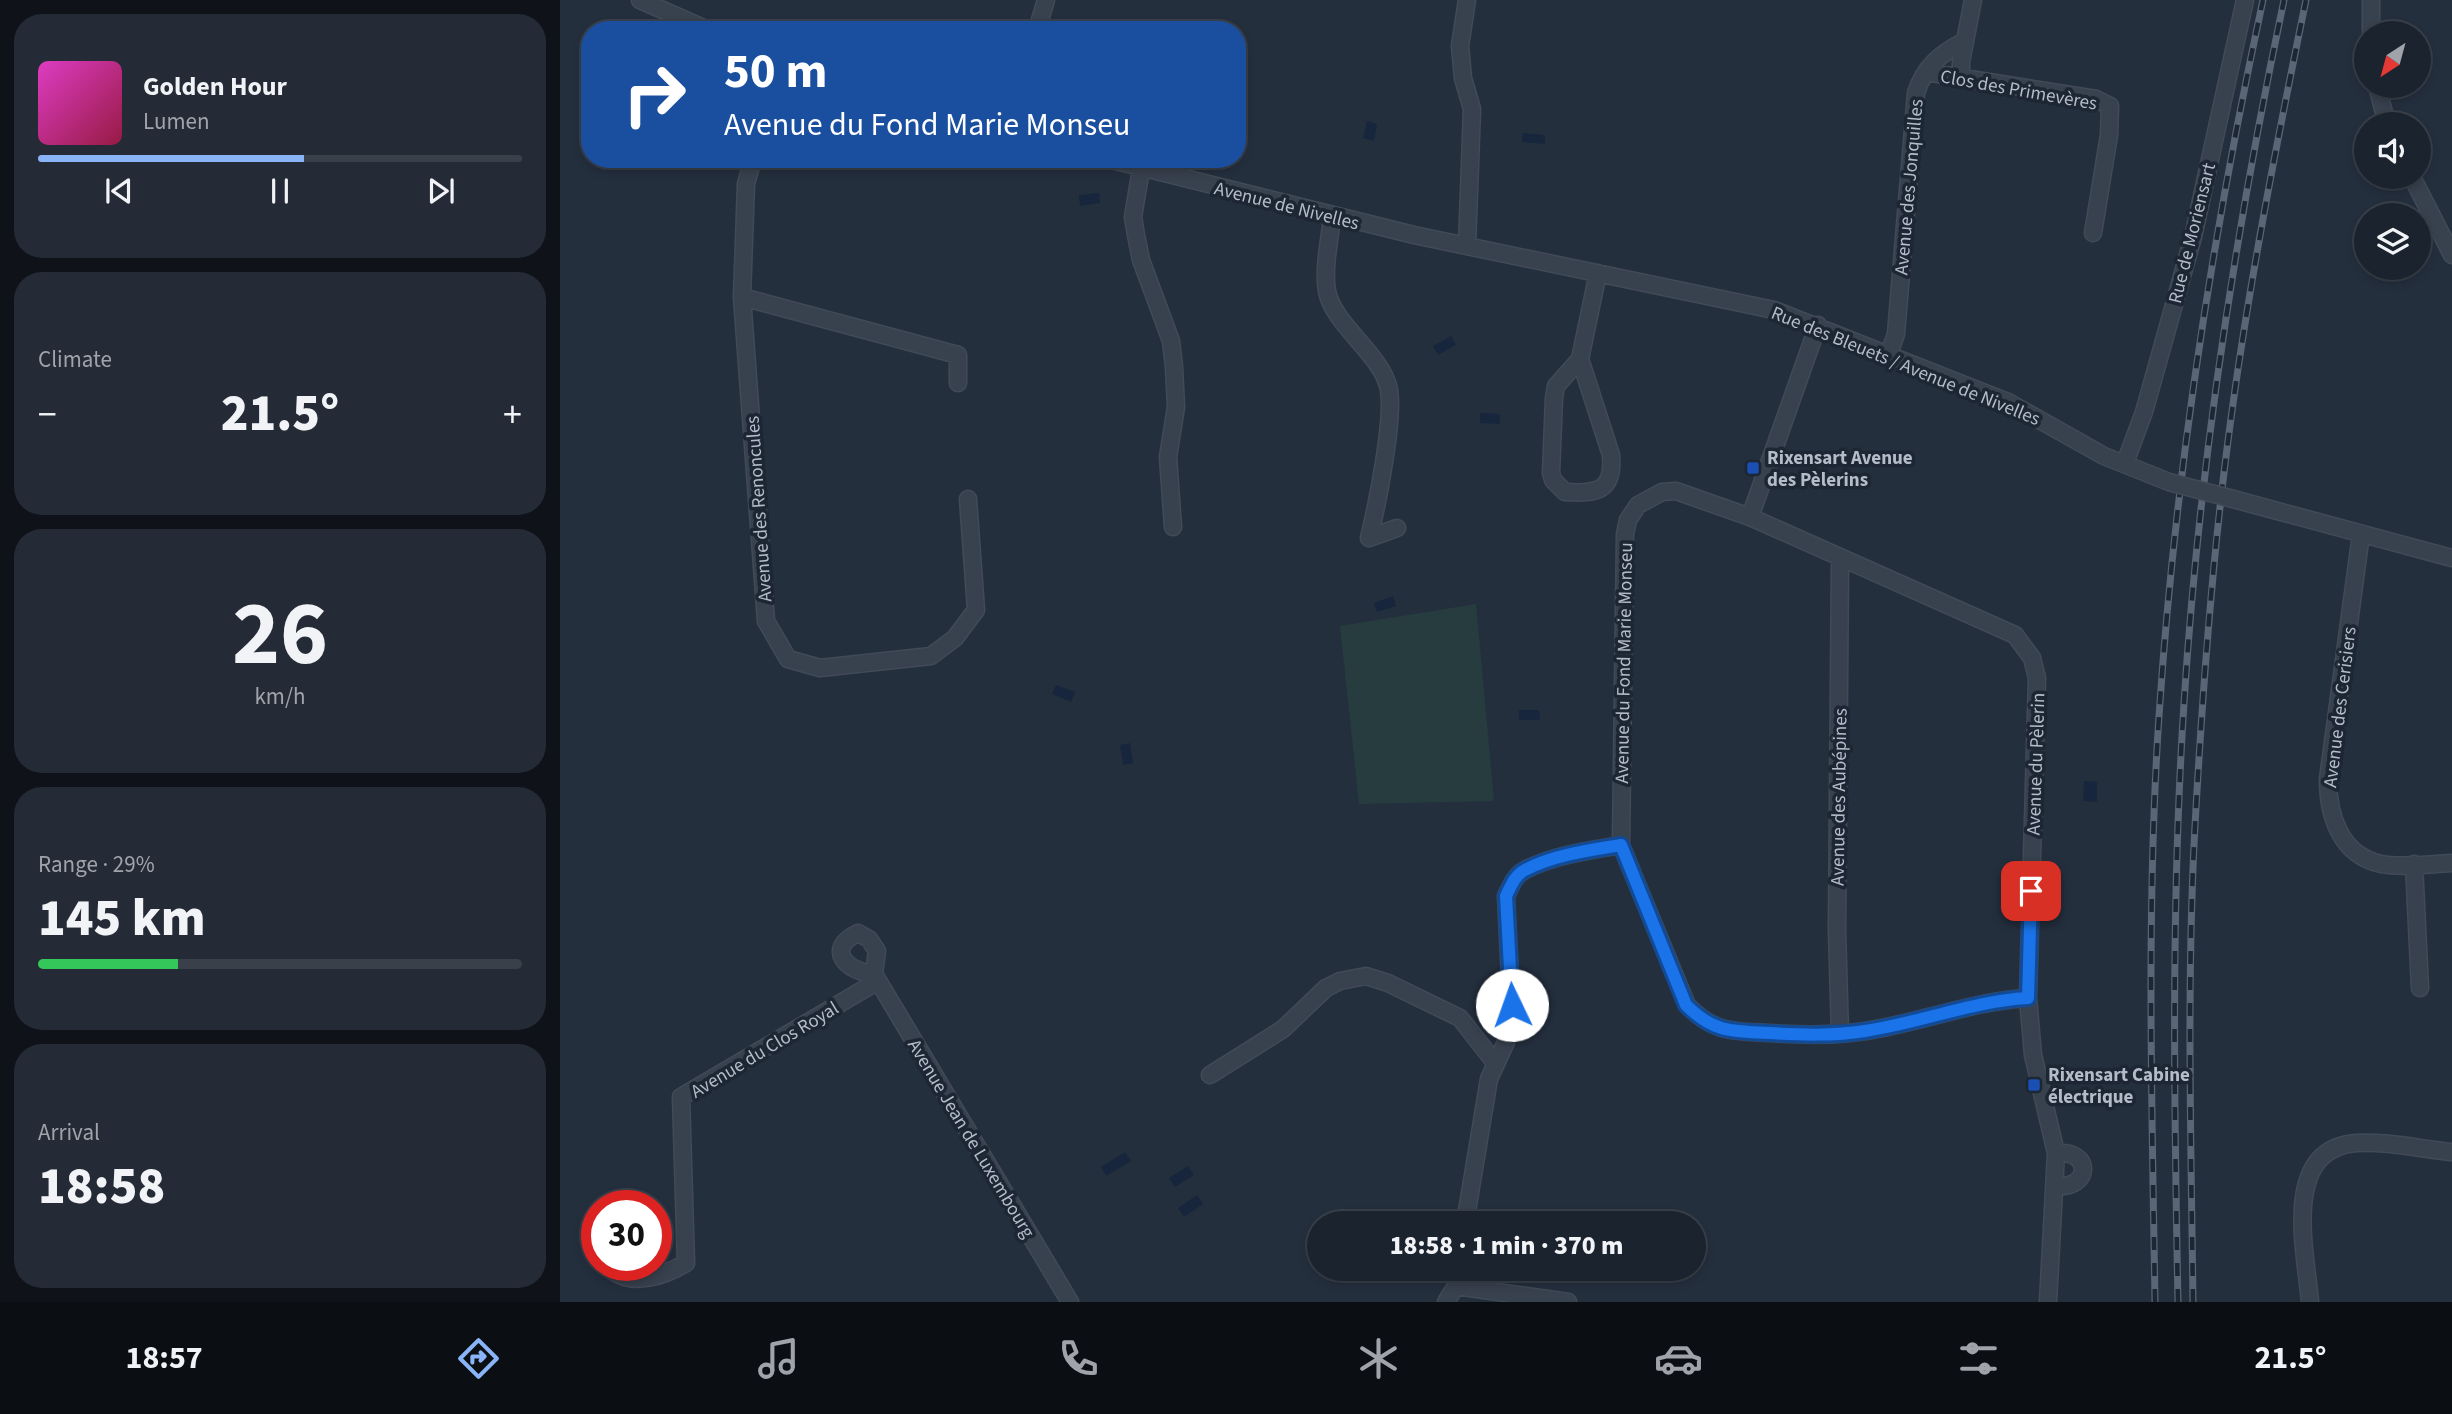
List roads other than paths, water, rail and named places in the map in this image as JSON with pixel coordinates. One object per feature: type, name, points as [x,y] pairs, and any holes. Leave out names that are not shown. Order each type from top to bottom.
[{"type":"street","points":[[640,0],[688,21]]},
{"type":"street","points":[[1040,21],[1046,0]]},
{"type":"street","points":[[1467,0],[1460,46],[1463,78],[1472,109],[1467,246]]},
{"type":"street","points":[[1961,79],[1973,0]]},
{"type":"street","name":"Rue de Moriensart","points":[[2125,463],[2144,412],[2193,237],[2245,0]]},
{"type":"street","points":[[2371,0],[2371,21]]},
{"type":"street","name":"Avenue des Jonquilles","points":[[1889,354],[1896,334],[1916,93],[1926,72],[1941,54],[1965,41]]},
{"type":"street","name":"Clos des Primevères","points":[[1926,72],[2096,99],[2110,106],[2109,135],[2093,233]]},
{"type":"street","name":"Avenue des Renoncules","points":[[750,168],[746,184],[741,297],[766,621],[788,659],[820,668],[931,656],[955,638],[976,610],[968,499]]},
{"type":"street","name":"Avenue de Nivelles","points":[[1138,168],[1467,246]]},
{"type":"street","points":[[1141,169],[1133,217],[1141,261],[1171,341],[1174,367],[1174,425],[1168,457],[1173,527]]},
{"type":"street","points":[[2418,189],[2452,255]]},
{"type":"street","points":[[1332,216],[1327,281],[1330,300],[1376,365],[1389,390],[1376,508],[1369,538],[1397,528]]},
{"type":"street","name":"Rue des Bleuets / Avenue de Nivelles","points":[[1467,246],[1753,304],[1818,325],[2008,401],[2104,456],[2169,482],[2452,558]]},
{"type":"street","points":[[1580,359],[1608,445],[1612,470],[1607,485],[1600,490],[1565,492],[1552,480],[1551,473],[1554,398],[1556,386],[1580,359],[1598,273]]},
{"type":"street","points":[[741,297],[958,355],[958,383]]},
{"type":"street","points":[[1750,517],[1818,325]]},
{"type":"street","name":"Avenue du Fond Marie Monseu","points":[[1621,845],[1625,534],[1628,520],[1648,498],[1676,491],[1750,517]]},
{"type":"street","name":"Avenue du Pèlerin","points":[[1750,517],[2015,635],[2032,658],[2037,678],[2028,998],[2033,1055],[2056,1153],[2048,1302]]},
{"type":"street","name":"Avenue des Cerisiers","points":[[2361,534],[2328,801],[2334,826],[2346,843],[2363,856],[2382,864],[2452,863]]},
{"type":"street","name":"Avenue des Aubépines","points":[[1840,559],[1837,930],[1840,1034]]},
{"type":"street","points":[[1467,1211],[1489,1080],[1512,1018],[1506,896],[1514,880],[1525,870],[1587,850],[1621,845],[1686,1005],[1702,1021],[1720,1030],[1818,1036],[1840,1034],[1867,1031],[2001,1000],[2028,998]]},
{"type":"street","points":[[2414,864],[2420,989]]},
{"type":"street","points":[[1210,1075],[1283,1029],[1326,988],[1340,981],[1366,976],[1388,982],[1460,1018],[1496,1065]]},
{"type":"street","name":"Avenue du Clos Royal","points":[[672,1270],[686,1263],[681,1097],[876,977]]},
{"type":"street","name":"Avenue Jean de Luxembourg","points":[[876,977],[1066,1301]]},
{"type":"street","points":[[2310,1302],[2302,1202],[2305,1182],[2326,1154],[2341,1146],[2357,1143],[2452,1152]]},
{"type":"street","points":[[2056,1153],[2072,1153],[2079,1158],[2084,1168],[2082,1175],[2072,1185],[2056,1186]]},
{"type":"street","points":[[1446,1302],[1454,1294],[1568,1302]]},
{"type":"water","points":[[1367,121],[1377,124],[1374,141],[1363,138]]},
{"type":"water","points":[[1523,133],[1545,135],[1545,144],[1522,142]]},
{"type":"water","points":[[1099,193],[1100,203],[1080,206],[1079,195]]},
{"type":"water","points":[[1451,336],[1456,345],[1438,355],[1433,346]]},
{"type":"water","points":[[1480,413],[1500,414],[1500,424],[1480,423]]},
{"type":"water","points":[[1393,596],[1396,606],[1377,612],[1374,603]]},
{"type":"water","points":[[1056,685],[1075,692],[1071,702],[1052,694]]},
{"type":"water","points":[[1519,710],[1539,710],[1540,720],[1519,720]]},
{"type":"water","points":[[1130,743],[1133,763],[1123,765],[1120,745]]},
{"type":"water","points":[[2084,781],[2097,782],[2097,802],[2083,801]]},
{"type":"water","points":[[1125,1152],[1131,1161],[1106,1176],[1101,1167]]},
{"type":"water","points":[[1188,1166],[1194,1175],[1175,1187],[1169,1178]]},
{"type":"water","points":[[1197,1195],[1203,1204],[1184,1217],[1178,1208]]},
{"type":"railway","points":[[2155,1302],[2152,862],[2166,626],[2185,446],[2198,356],[2227,178],[2263,0]]},
{"type":"railway","points":[[2178,1302],[2175,928],[2180,778],[2191,615],[2221,350],[2250,175],[2284,0]]},
{"type":"railway","points":[[2193,1302],[2191,932],[2196,808],[2209,624],[2222,487],[2244,330],[2306,0]]},
{"type":"place","name":"Rixensart Avenue des Pèlerins","points":[[1753,468]]},
{"type":"place","name":"Rixensart Cabine électrique","points":[[2034,1085]]}]
